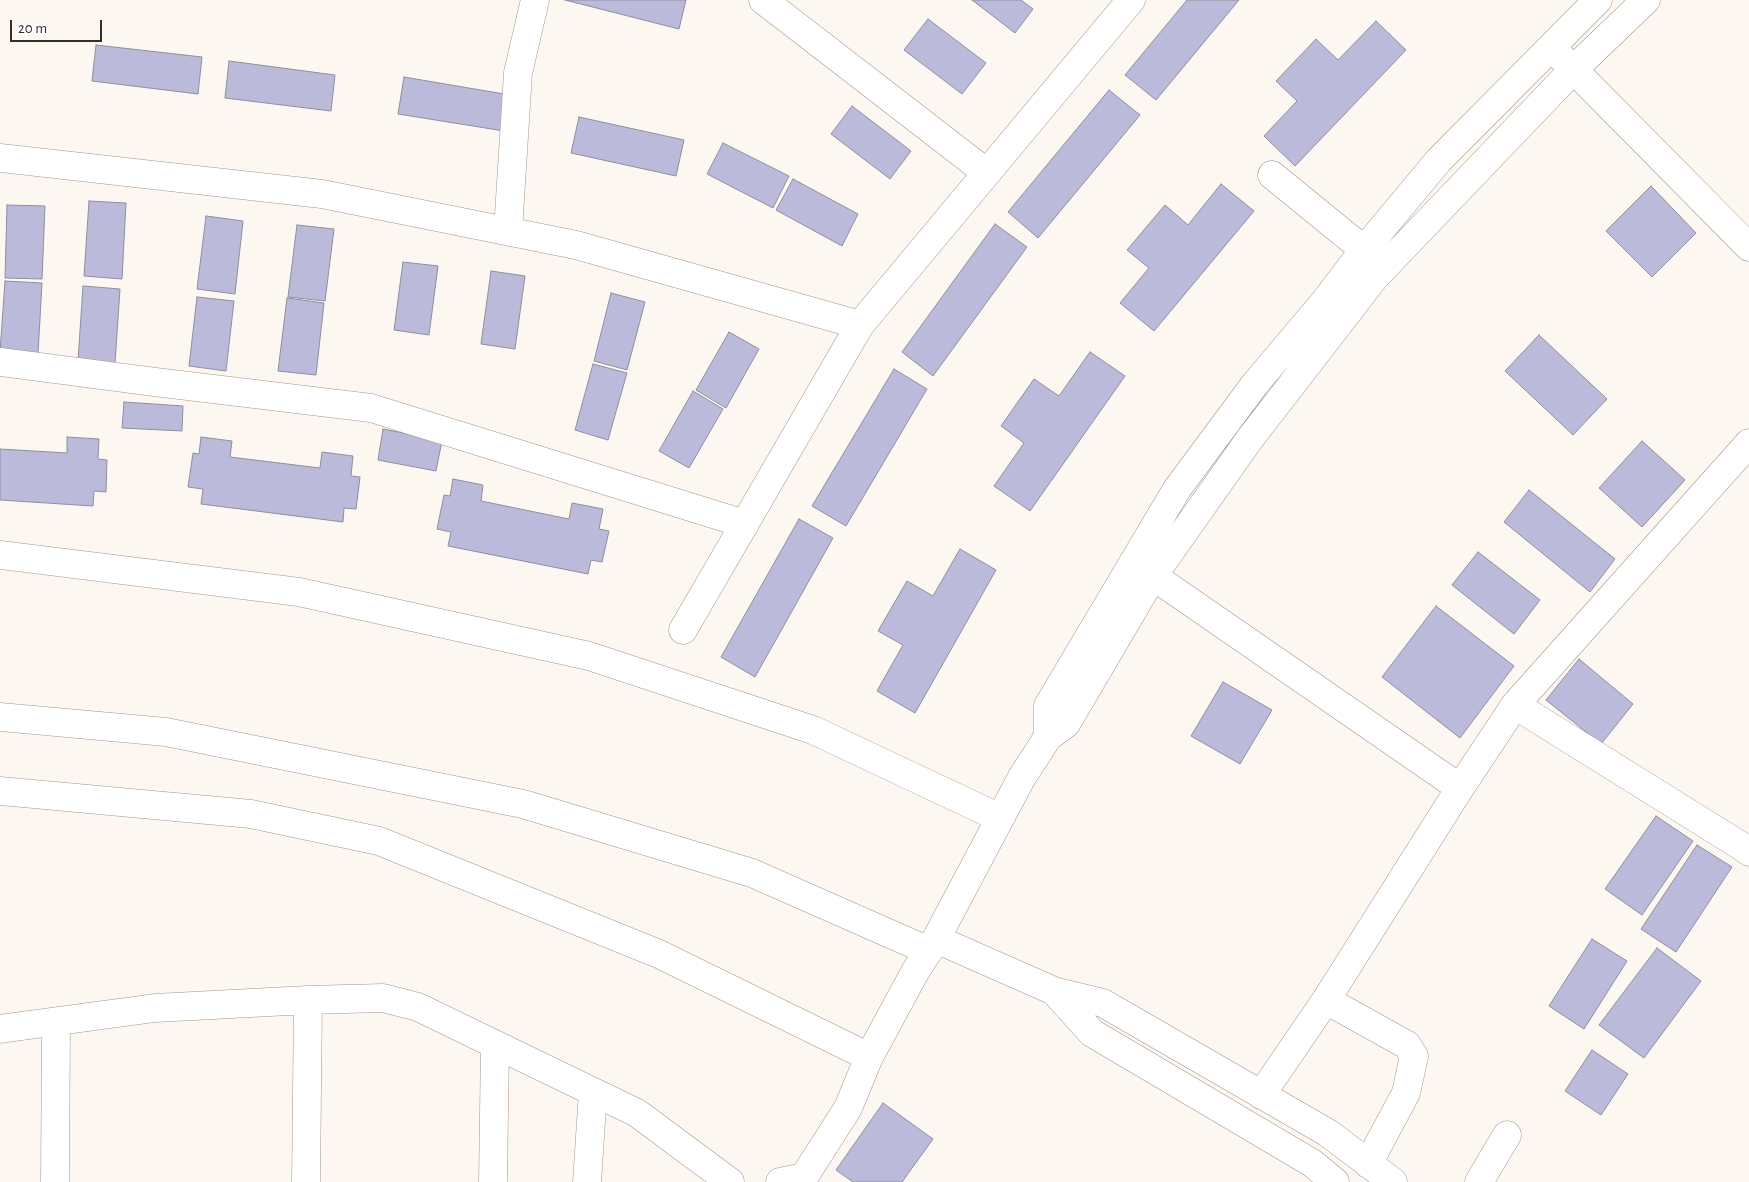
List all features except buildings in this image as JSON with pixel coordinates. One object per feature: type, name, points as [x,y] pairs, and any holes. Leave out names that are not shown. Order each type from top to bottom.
[{"type":"street","points":[[508,231],[518,73],[536,0]]},
{"type":"street","points":[[763,0],[987,173]]},
{"type":"street","points":[[683,630],[860,325],[1131,0]]},
{"type":"street","points":[[1119,610],[1178,489],[1255,384],[1325,302],[1364,250],[1439,160],[1550,46],[1598,0]]},
{"type":"street","points":[[780,1182],[804,1177],[848,1108],[869,1057],[915,972],[933,945],[1022,777],[1048,737],[1048,706],[1119,610],[1153,576],[1249,440],[1375,277],[1574,70],[1646,0]]},
{"type":"street","points":[[1550,46],[1749,247]]},
{"type":"street","points":[[0,158],[322,194],[576,245],[860,325]]},
{"type":"street","points":[[1272,175],[1364,250]]},
{"type":"street","points":[[0,362],[371,408],[746,524]]},
{"type":"street","points":[[1261,1095],[1326,1000],[1460,788],[1515,705],[1749,443]]},
{"type":"street","points":[[0,554],[299,592],[589,656],[813,730],[1000,818]]},
{"type":"street","points":[[1153,576],[1460,788]]},
{"type":"street","points":[[1515,705],[1746,845]]},
{"type":"street","points":[[0,716],[166,732],[523,804],[752,873],[1054,991],[1104,1003],[1328,1133],[1393,1182]]},
{"type":"street","points":[[0,791],[251,814],[379,841],[658,954],[869,1057]]},
{"type":"street","points":[[1054,991],[1092,1033],[1312,1163],[1335,1182]]},
{"type":"street","points":[[0,1029],[155,1008],[383,998],[418,1007],[637,1114],[730,1182]]},
{"type":"street","points":[[306,1182],[308,1000]]},
{"type":"street","points":[[1326,1000],[1407,1045],[1414,1056],[1406,1093],[1368,1164]]},
{"type":"street","points":[[55,1182],[56,1022]]},
{"type":"street","points":[[493,1182],[495,1045]]},
{"type":"street","points":[[587,1182],[593,1092]]},
{"type":"street","points":[[1478,1182],[1507,1135]]}]
